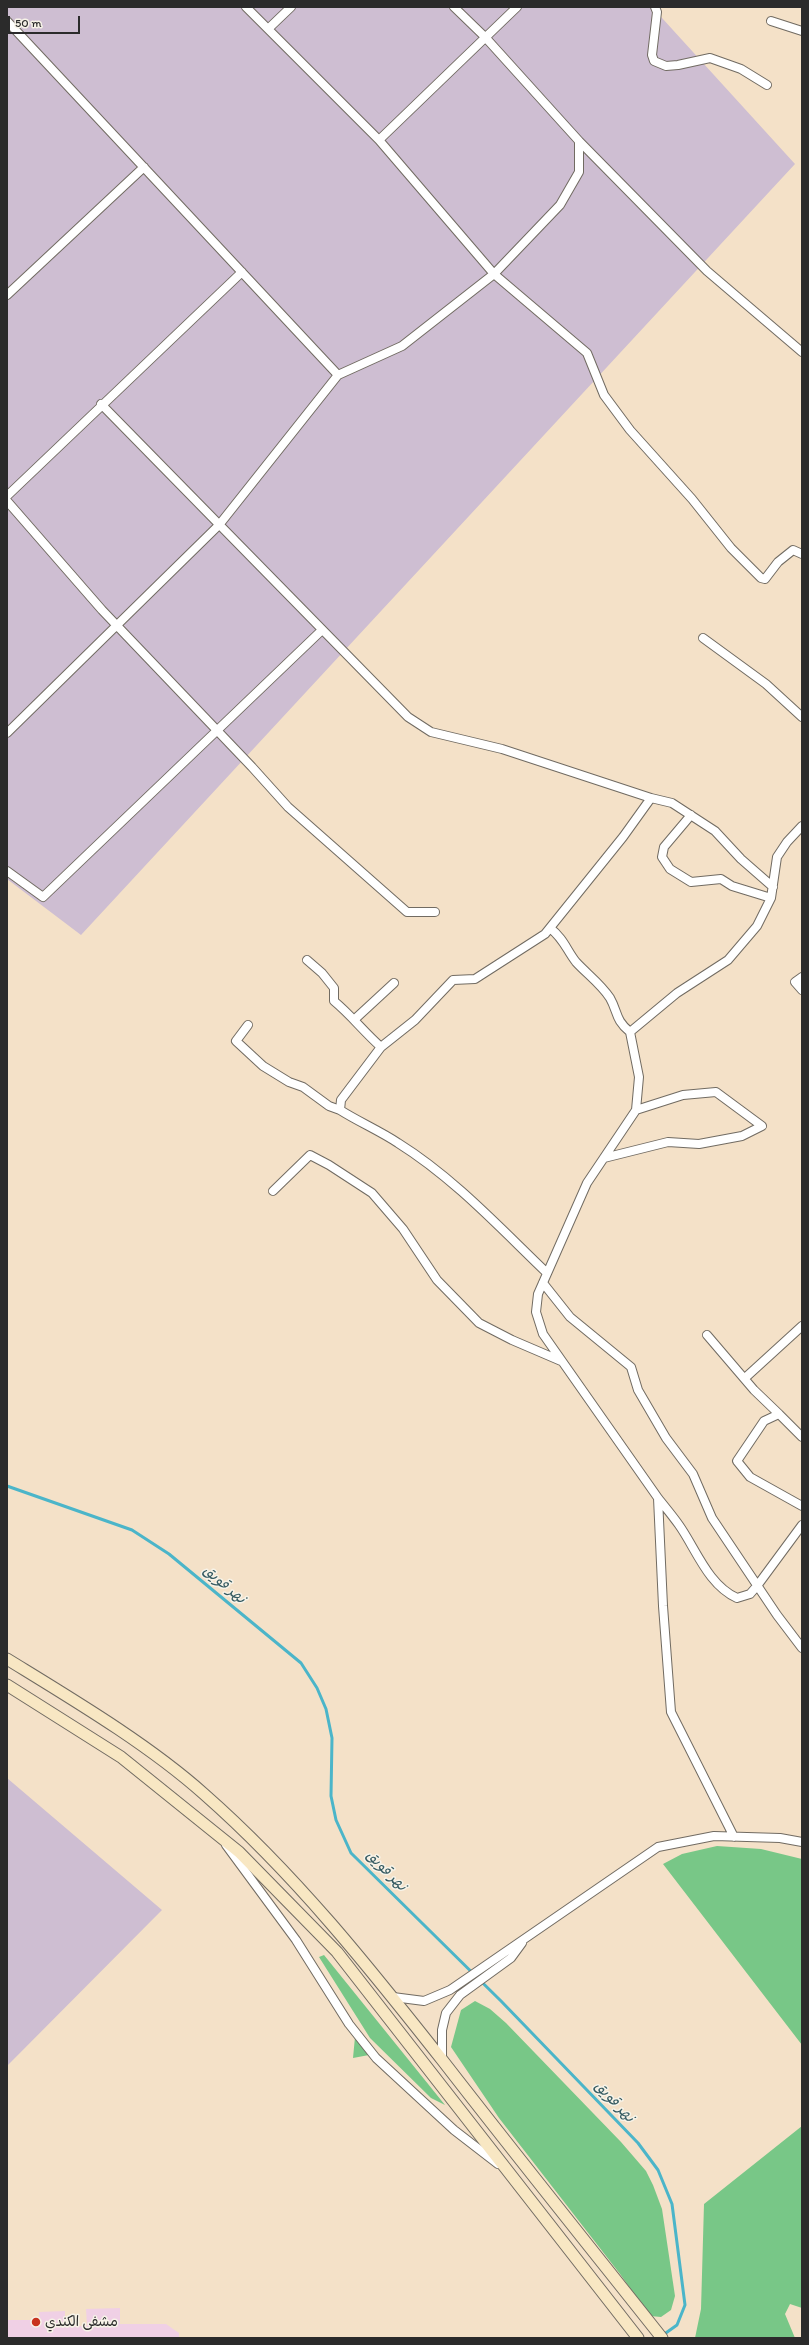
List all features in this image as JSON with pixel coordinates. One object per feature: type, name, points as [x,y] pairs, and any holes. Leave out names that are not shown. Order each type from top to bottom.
[{"type":"main road","points":[[7,1659],[140,1745],[202,1792],[262,1847],[312,1899],[394,1997],[662,2338]]},
{"type":"main road","points":[[7,1685],[121,1757],[239,1852],[337,1952],[636,2335]]},
{"type":"street","points":[[246,7],[379,140],[494,274],[587,353],[604,395],[630,430],[692,499],[731,548],[761,578],[765,579],[778,562],[793,550],[802,554]]},
{"type":"street","points":[[268,29],[291,7]]},
{"type":"street","points":[[454,7],[485,38],[579,141],[707,271],[802,352]]},
{"type":"street","points":[[379,140],[517,7]]},
{"type":"street","points":[[655,7],[657,12],[652,55],[654,62],[672,65],[710,58],[741,69],[767,85]]},
{"type":"street","points":[[7,21],[338,375]]},
{"type":"street","points":[[770,21],[802,31]]},
{"type":"street","points":[[7,733],[220,525],[338,375],[402,346],[494,274],[560,205],[579,172],[579,141]]},
{"type":"street","points":[[7,295],[144,167]]},
{"type":"street","points":[[7,496],[101,404],[242,272]]},
{"type":"street","points":[[101,404],[408,717],[431,732],[502,749],[651,798],[672,803],[715,831],[742,859],[773,887]]},
{"type":"street","points":[[7,501],[116,625],[288,807],[407,912],[435,912]]},
{"type":"street","points":[[7,871],[43,897],[322,630]]},
{"type":"street","points":[[703,638],[766,684],[802,717]]},
{"type":"street","points":[[340,1110],[341,1100],[381,1047],[415,1020],[453,980],[475,979],[545,934],[623,837],[651,798]]},
{"type":"street","points":[[691,815],[664,847],[662,857],[670,868],[691,882],[720,879],[732,886],[771,898]]},
{"type":"street","points":[[630,1032],[677,993],[728,960],[757,926],[771,898],[777,857],[787,842],[802,826]]},
{"type":"street","points":[[550,928],[562,938],[575,961],[602,987],[610,999],[620,1024],[630,1032],[639,1077],[636,1110],[587,1183],[538,1294],[536,1312],[543,1334],[658,1498],[679,1524],[711,1575],[725,1593],[737,1598],[750,1594],[802,1525]]},
{"type":"street","points":[[307,960],[322,972],[334,988],[334,1001],[355,1019],[381,1047]]},
{"type":"street","points":[[802,977],[795,982],[802,990]]},
{"type":"street","points":[[355,1019],[394,983]]},
{"type":"street","points":[[248,1025],[236,1042],[264,1066],[290,1082],[303,1087],[329,1106],[340,1110],[398,1143],[455,1186],[487,1213],[547,1273]]},
{"type":"street","points":[[604,1158],[668,1142],[699,1144],[742,1136],[762,1126],[716,1092],[683,1095],[636,1110]]},
{"type":"street","points":[[273,1191],[310,1155],[329,1165],[372,1194],[403,1229],[437,1280],[479,1323],[512,1340],[562,1361]]},
{"type":"street","points":[[543,1283],[570,1317],[631,1367],[638,1390],[666,1438],[693,1474],[712,1518],[757,1586],[802,1648]]},
{"type":"street","points":[[745,1378],[802,1326]]},
{"type":"street","points":[[707,1336],[754,1390],[802,1437]]},
{"type":"street","points":[[780,1414],[764,1421],[737,1461],[750,1477],[802,1506]]},
{"type":"street","points":[[658,1498],[663,1606],[671,1712],[734,1837]]},
{"type":"street","points":[[394,1997],[424,2001],[450,1990],[658,1847],[714,1836],[780,1838],[802,1842]]},
{"type":"street","points":[[219,1837],[296,1940],[349,2024],[376,2058],[454,2130],[505,2168]]},
{"type":"street","points":[[442,2060],[442,2030],[446,2013],[460,1995],[511,1958],[525,1939]]},
{"type":"shaded area","points":[[7,7],[652,7],[795,164],[81,935],[7,879]]},
{"type":"shaded area","points":[[7,1778],[162,1910],[7,2066]]},
{"type":"shaded area","name":"مشفى الكندي","points":[[120,2308],[120,2324],[166,2324],[179,2333],[179,2338],[7,2338],[7,2320],[40,2320],[39,2312],[65,2311],[65,2326],[87,2326],[86,2309]]},
{"type":"green space","points":[[717,1846],[761,1849],[802,1859],[802,2045],[663,1864],[682,1854]]},
{"type":"green space","points":[[324,1955],[445,2105],[431,2098],[370,2038],[319,1957]]},
{"type":"green space","points":[[475,2001],[490,2009],[506,2023],[621,2142],[646,2171],[662,2209],[675,2296],[671,2310],[661,2317],[650,2316],[620,2274],[499,2118],[451,2047],[461,2010]]},
{"type":"green space","points":[[355,2037],[369,2055],[353,2058]]},
{"type":"green space","points":[[802,2126],[802,2308],[790,2304],[785,2314],[795,2338],[695,2338],[701,2309],[704,2204]]},
{"type":"waterway","name":"نهر قويق","points":[[7,1486],[132,1530],[169,1554],[301,1663],[317,1688],[326,1709],[332,1738],[331,1796],[336,1820],[351,1853],[501,2001],[638,2143],[658,2170],[672,2204],[685,2305],[677,2325],[663,2335]]},
{"type":"place","name":"مشفى الكندي","points":[[36,2322]]}]
